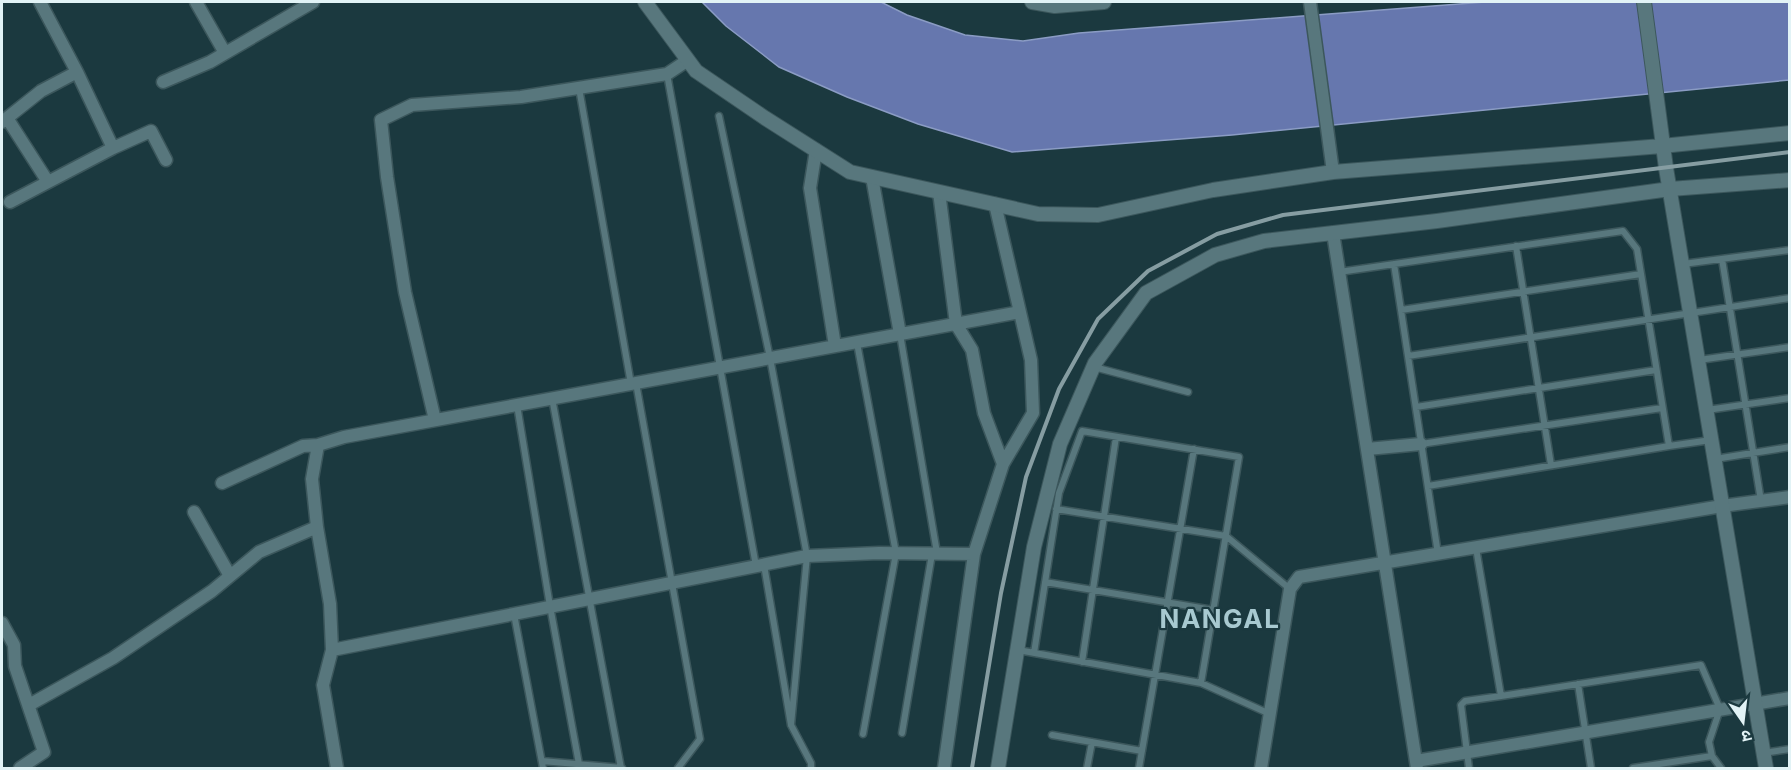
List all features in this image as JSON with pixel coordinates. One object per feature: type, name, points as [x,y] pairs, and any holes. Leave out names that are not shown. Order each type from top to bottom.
[{"type":"street","points":[[40,2],[113,148]]},
{"type":"street","points":[[196,2],[225,53]]},
{"type":"street","points":[[163,82],[210,62],[313,2]]},
{"type":"street","points":[[645,2],[696,70],[765,118],[850,172],[1038,214],[1098,215],[1213,189],[1333,172],[1662,146],[1790,133]]},
{"type":"street","points":[[1032,2],[1055,6],[1104,2]]},
{"type":"street","points":[[1310,2],[1333,172]]},
{"type":"street","points":[[1644,2],[1662,146],[1766,768]]},
{"type":"street","points":[[435,420],[405,292],[387,177],[381,120],[412,105],[521,97],[667,74],[688,60]]},
{"type":"street","points":[[48,182],[4,120],[41,91],[77,72]]},
{"type":"street","points":[[10,202],[113,148],[151,131],[166,160]]},
{"type":"street","points":[[816,150],[810,188],[835,346]]},
{"type":"street","points":[[872,177],[900,334]]},
{"type":"street","points":[[998,768],[1034,547],[1060,444],[1093,367],[1146,293],[1215,255],[1264,241],[1437,221],[1670,189],[1790,180]]},
{"type":"street","points":[[939,192],[956,324],[972,350],[984,413],[1004,464]]},
{"type":"street","points":[[945,768],[974,554],[1004,464],[1033,413],[1031,360],[994,204]]},
{"type":"street","points":[[1333,233],[1417,765],[1466,753],[1790,698]]},
{"type":"street","points":[[222,483],[303,446],[318,445],[344,437],[1020,312]]},
{"type":"street","points":[[1366,449],[1420,444]]},
{"type":"street","points":[[318,445],[312,479],[317,527],[330,604],[332,650],[323,685],[335,768]]},
{"type":"street","points":[[1261,768],[1290,589],[1299,578],[1790,496]]},
{"type":"street","points":[[194,512],[230,576]]},
{"type":"street","points":[[30,705],[113,658],[212,591],[259,552],[317,527]]},
{"type":"street","points":[[332,650],[807,556],[896,553],[974,554]]},
{"type":"street","points":[[2,623],[14,645],[15,666],[44,752],[20,768]]},
{"type":"lane","points":[[667,74],[720,367],[791,725],[811,763],[811,768]]},
{"type":"lane","points":[[579,88],[700,739],[678,768]]},
{"type":"lane","points":[[719,116],[770,358],[807,556],[791,725]]},
{"type":"lane","points":[[1339,272],[1623,231],[1637,249],[1668,446]]},
{"type":"lane","points":[[1516,246],[1551,465]]},
{"type":"lane","points":[[1682,264],[1790,250]]},
{"type":"lane","points":[[1722,259],[1761,501]]},
{"type":"lane","points":[[1394,264],[1438,554]]},
{"type":"lane","points":[[1401,310],[1641,274]]},
{"type":"lane","points":[[1408,356],[1790,298]]},
{"type":"lane","points":[[900,334],[935,554],[902,733]]},
{"type":"lane","points":[[857,342],[896,553],[863,734]]},
{"type":"lane","points":[[1698,360],[1790,346]]},
{"type":"lane","points":[[1093,367],[1188,392]]},
{"type":"lane","points":[[1416,407],[1656,370]]},
{"type":"lane","points":[[542,761],[621,768],[552,398]]},
{"type":"lane","points":[[1706,410],[1790,398]]},
{"type":"lane","points":[[517,405],[579,764]]},
{"type":"lane","points":[[1420,444],[1662,408]]},
{"type":"lane","points":[[1034,653],[1059,493],[1082,431],[1239,457],[1201,683]]},
{"type":"lane","points":[[1082,662],[1116,436]]},
{"type":"lane","points":[[1428,486],[1712,440]]},
{"type":"lane","points":[[1715,459],[1790,447]]},
{"type":"lane","points":[[1139,768],[1194,449]]},
{"type":"lane","points":[[1056,509],[1226,536],[1290,589]]},
{"type":"lane","points":[[1476,548],[1501,696]]},
{"type":"lane","points":[[1045,582],[1213,610]]},
{"type":"lane","points":[[514,614],[543,768]]},
{"type":"lane","points":[[1017,650],[1201,683],[1270,714]]},
{"type":"lane","points":[[1469,768],[1461,705],[1465,701],[1701,664],[1720,710],[1709,742],[1712,756],[1721,768]]},
{"type":"lane","points":[[1578,684],[1591,768]]},
{"type":"lane","points":[[1052,735],[1142,751]]},
{"type":"lane","points":[[1088,768],[1092,742]]},
{"type":"lane","points":[[1763,753],[1790,749]]},
{"type":"lane","points":[[1636,768],[1672,765],[1712,756]]},
{"type":"water","points":[[702,2],[881,2],[907,15],[965,35],[1023,41],[1079,33],[1485,2],[1789,2],[1789,80],[1232,135],[1012,152],[918,124],[847,97],[779,67],[726,26]]},
{"type":"railway","points":[[972,768],[1001,593],[1026,477],[1059,389],[1098,319],[1148,271],[1217,234],[1283,215],[1790,152]]},
{"type":"district","name":"NANGAL","points":[[1220,619]]}]
